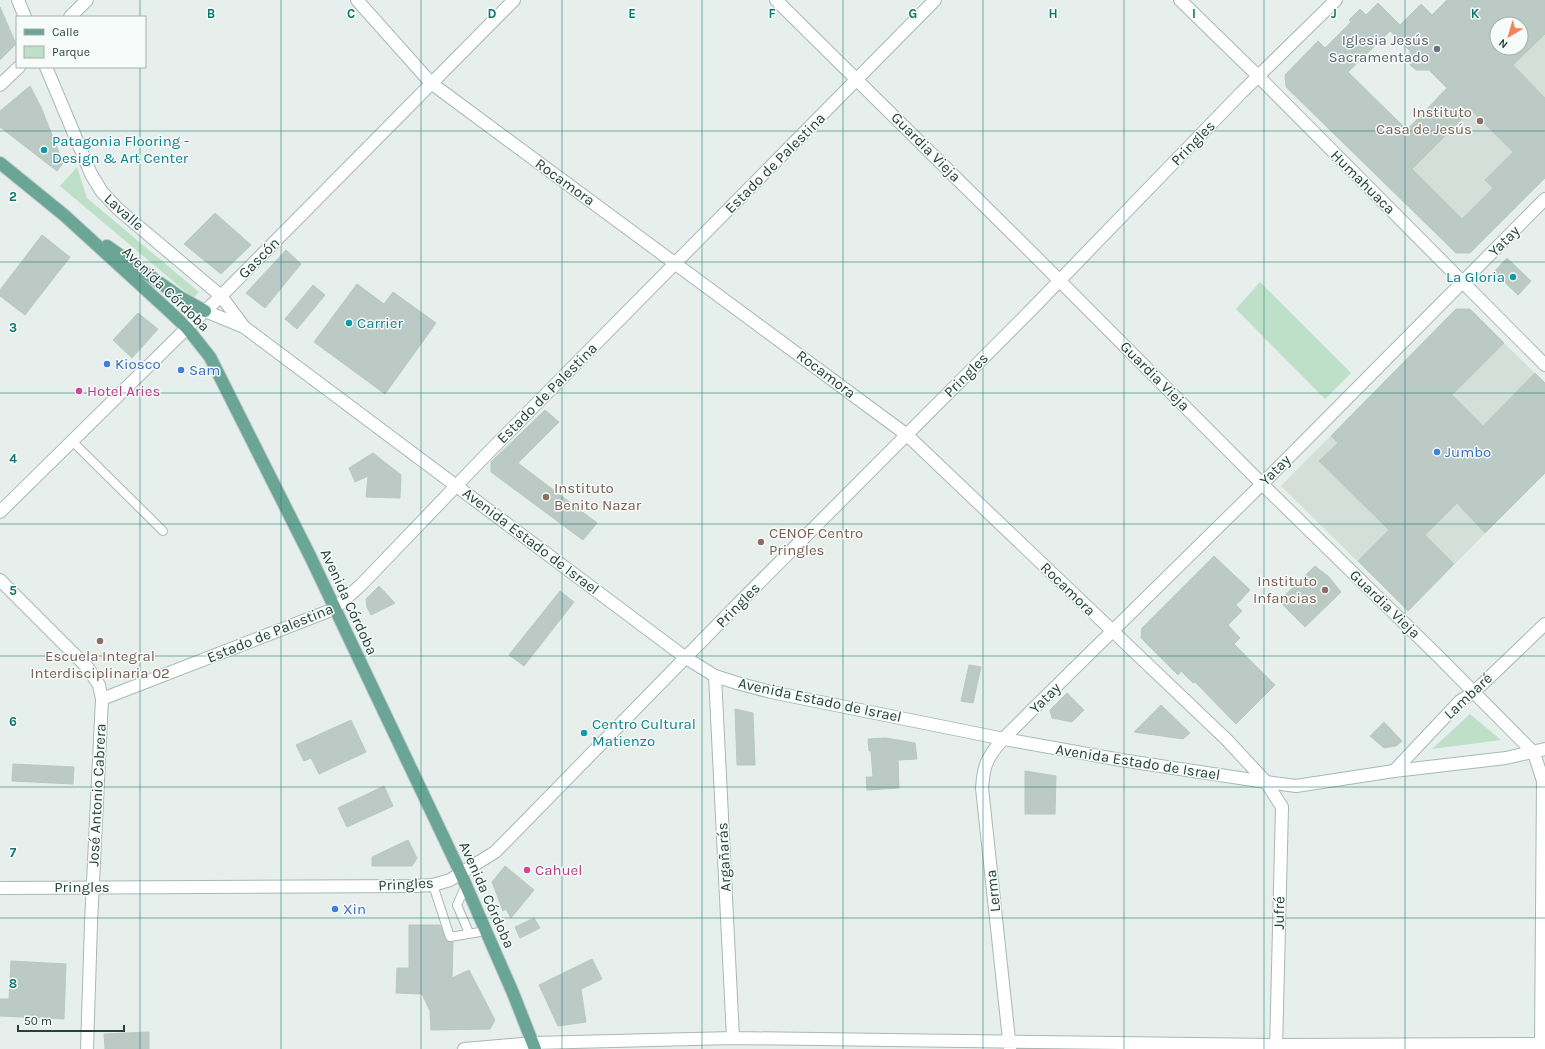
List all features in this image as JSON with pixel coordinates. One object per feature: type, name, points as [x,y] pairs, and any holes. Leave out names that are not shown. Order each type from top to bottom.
[{"type":"main road","name":"Avenida Córdoba","points":[[0,163],[64,215],[187,328],[210,356],[274,483],[464,879],[534,1046]]},
{"type":"main road","name":"Avenida Córdoba","points":[[64,215],[180,297],[205,310]]},
{"type":"street","points":[[18,0],[25,16]]},
{"type":"street","points":[[71,16],[87,0]]},
{"type":"street","name":"Rocamora","points":[[358,0],[431,84],[676,263],[907,435],[1227,740],[1266,782]]},
{"type":"street","name":"Gascón","points":[[0,512],[221,296],[514,0]]},
{"type":"street","name":"Guardia Vieja","points":[[776,0],[1060,280],[1262,484],[1473,692],[1539,751]]},
{"type":"street","name":"Estado de Palestina","points":[[102,699],[334,609],[361,585],[458,486],[481,460],[936,0]]},
{"type":"street","name":"Humahuaca","points":[[1180,0],[1258,76],[1545,365]]},
{"type":"street","name":"Pringles","points":[[0,888],[415,886],[433,885],[450,880],[464,879],[507,840],[736,606],[1060,280],[1258,76],[1336,0]]},
{"type":"street","points":[[0,85],[18,68]]},
{"type":"street","name":"Lavalle","points":[[46,68],[91,174],[102,192],[118,209],[221,296],[244,327]]},
{"type":"street","name":"Yatay","points":[[1004,739],[1262,484],[1545,199]]},
{"type":"street","name":"Avenida Estado de Israel","points":[[205,310],[244,327],[686,658],[715,676],[737,684],[1004,739],[1121,760],[1296,786],[1394,771],[1506,758],[1539,751]]},
{"type":"street","name":"José Antonio Cabrera","points":[[0,580],[88,668],[98,685],[102,699],[92,887],[87,1049]]},
{"type":"street","name":"Lambaré","points":[[1394,771],[1460,701],[1473,692],[1545,624]]},
{"type":"street","name":"Argañarás","points":[[715,676],[733,1038]]},
{"type":"street","name":"Lerma","points":[[1004,739],[988,760],[982,788],[1010,1045]]},
{"type":"street","points":[[464,1049],[733,1038],[1010,1045],[1276,1047],[1542,1046],[1543,781],[1539,751]]},
{"type":"street","name":"Jufré","points":[[1266,782],[1282,807],[1276,1047]]},
{"type":"lane","points":[[72,441],[162,531]]},
{"type":"lane","points":[[464,879],[457,905],[469,933]]},
{"type":"lane","points":[[433,885],[450,937],[486,931]]},
{"type":"shaded area","name":"Instituto Casa de Jesús","points":[[1545,0],[1545,178],[1470,253],[1456,253],[1352,151],[1390,113],[1407,129],[1489,45],[1489,56],[1529,56],[1529,16]]},
{"type":"shaded area","name":"Jumbo","points":[[1456,309],[1470,309],[1486,325],[1452,395],[1504,343],[1545,383],[1545,473],[1408,611],[1281,486]]},
{"type":"green space","points":[[77,167],[87,198],[199,292],[193,298],[60,186]]},
{"type":"green space","points":[[1260,282],[1351,373],[1325,399],[1236,309]]},
{"type":"green space","points":[[1470,714],[1501,740],[1432,749]]},
{"type":"building","points":[[1447,0],[1545,0],[1545,34],[1529,50],[1529,16],[1489,16],[1489,56],[1522,56],[1513,65],[1545,98],[1545,178],[1470,253],[1456,253],[1286,87],[1285,75],[1318,41],[1325,48],[1351,22],[1349,20],[1360,9],[1366,15],[1378,3],[1400,25],[1421,4],[1432,15]],"holes":[[[1390,31],[1410,51],[1410,65],[1416,70],[1429,70],[1447,88],[1407,130],[1348,72]],[[1471,110],[1513,152],[1485,180],[1493,188],[1462,219],[1412,169]]]},
{"type":"building","points":[[0,7],[16,44],[0,60]]},
{"type":"building","points":[[30,86],[41,107],[63,163],[57,171],[0,127],[0,111]]},
{"type":"building","points":[[215,213],[251,245],[221,274],[184,244]]},
{"type":"building","points":[[42,235],[70,257],[25,315],[0,296],[0,290]]},
{"type":"building","points":[[286,250],[301,264],[265,308],[246,293]]},
{"type":"building","name":"La Gloria","points":[[1507,258],[1531,281],[1518,295],[1494,272]]},
{"type":"building","points":[[357,284],[384,304],[393,292],[436,323],[385,394],[314,342]]},
{"type":"building","points":[[313,285],[325,295],[297,329],[285,319]]},
{"type":"building","name":"Jumbo","points":[[1456,309],[1470,309],[1504,343],[1452,395],[1483,426],[1535,373],[1545,383],[1545,473],[1485,533],[1457,503],[1425,535],[1454,564],[1408,611],[1358,561],[1389,530],[1319,461],[1338,443],[1331,436]]},
{"type":"building","points":[[138,313],[158,329],[132,358],[113,340]]},
{"type":"building","points":[[545,410],[559,422],[518,463],[597,523],[583,540],[491,472],[491,462]]},
{"type":"building","points":[[373,453],[401,475],[400,498],[366,497],[368,476],[355,482],[349,468]]},
{"type":"building","points":[[1214,556],[1250,590],[1236,605],[1242,611],[1228,625],[1240,638],[1234,644],[1275,685],[1236,724],[1195,682],[1193,683],[1181,671],[1178,675],[1141,638],[1142,628]]},
{"type":"building","points":[[1315,566],[1329,577],[1341,592],[1305,627],[1279,601]]},
{"type":"building","points":[[379,586],[395,603],[371,615],[367,607],[366,599]]},
{"type":"building","points":[[560,591],[574,602],[524,666],[509,655]]},
{"type":"building","points":[[969,665],[981,667],[973,703],[961,701]]},
{"type":"building","points":[[1067,693],[1084,710],[1072,722],[1052,718],[1050,710]]},
{"type":"building","points":[[1161,705],[1190,733],[1183,739],[1134,732]]},
{"type":"building","points":[[735,709],[753,713],[755,765],[737,765]]},
{"type":"building","points":[[351,720],[366,752],[319,774],[311,758],[304,761],[296,745]]},
{"type":"building","points":[[1384,722],[1402,741],[1396,746],[1384,748],[1370,736]]},
{"type":"building","points":[[886,738],[915,743],[917,759],[898,760],[899,788],[867,790],[866,777],[873,777],[871,751],[869,751],[868,739]]},
{"type":"building","points":[[13,764],[74,767],[73,784],[12,781]]},
{"type":"building","points":[[1025,771],[1056,776],[1055,814],[1025,814]]},
{"type":"building","points":[[384,786],[393,806],[347,827],[338,808]]},
{"type":"building","points":[[408,840],[417,858],[412,866],[372,866],[372,857]]},
{"type":"building","points":[[505,866],[534,890],[511,918],[506,909],[503,911],[492,882]]},
{"type":"building","points":[[534,918],[540,928],[520,938],[515,927]]},
{"type":"building","points":[[409,925],[440,925],[446,941],[453,942],[452,978],[469,970],[495,1020],[490,1029],[431,1030],[430,1011],[422,994],[396,993],[397,968],[409,968]]},
{"type":"building","points":[[592,959],[602,979],[581,989],[586,1022],[558,1026],[539,985]]},
{"type":"building","points":[[11,961],[66,964],[64,1019],[0,1016],[0,999],[9,999]]},
{"type":"building","points":[[149,1032],[149,1049],[105,1049],[104,1034]]},
{"type":"place","name":"Iglesia Jesús Sacramentado","points":[[1437,49]]},
{"type":"place","name":"Instituto Casa de Jesús","points":[[1480,121]]},
{"type":"place","name":"Patagonia Flooring - Design & Art Center","points":[[44,150]]},
{"type":"place","name":"La Gloria","points":[[1513,277]]},
{"type":"place","name":"Carrier","points":[[349,323]]},
{"type":"place","name":"Kiosco","points":[[107,364]]},
{"type":"place","name":"Sam","points":[[181,370]]},
{"type":"place","name":"Hotel Aries","points":[[79,391]]},
{"type":"place","name":"Jumbo","points":[[1437,452]]},
{"type":"place","name":"Instituto Benito Nazar","points":[[546,497]]},
{"type":"place","name":"CENOF Centro Pringles","points":[[761,542]]},
{"type":"place","name":"Instituto Infancias","points":[[1325,590]]},
{"type":"place","name":"Escuela Integral Interdisciplinaria 02","points":[[100,641]]},
{"type":"place","name":"Centro Cultural Matienzo","points":[[584,733]]},
{"type":"place","name":"Cahuel","points":[[527,870]]},
{"type":"place","name":"Xin","points":[[335,909]]}]
